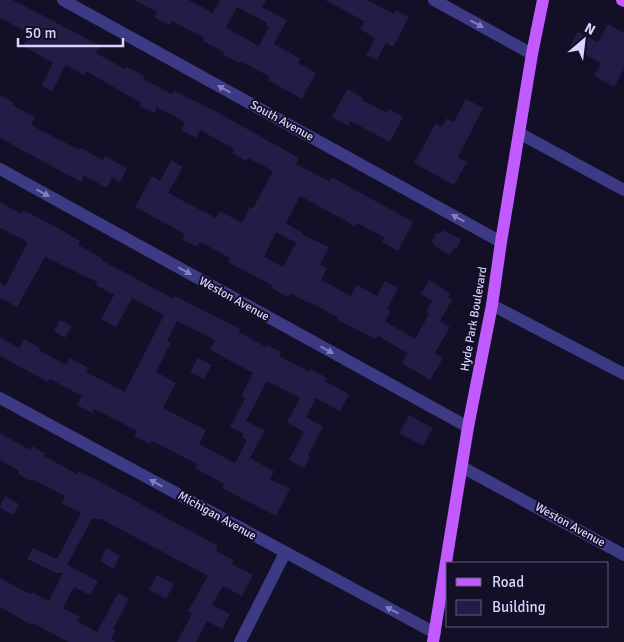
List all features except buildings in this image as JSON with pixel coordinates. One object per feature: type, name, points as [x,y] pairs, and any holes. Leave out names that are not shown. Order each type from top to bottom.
[{"type":"main road","name":"Hyde Park Boulevard","points":[[446,562],[468,427],[492,305],[532,54],[543,0]]},
{"type":"main road","name":"Hyde Park Boulevard","points":[[434,637],[446,564]]},
{"type":"street","name":"South Avenue","points":[[63,0],[501,242]]},
{"type":"street","points":[[434,0],[532,54]]},
{"type":"street","points":[[519,133],[624,190]]},
{"type":"street","name":"Weston Avenue","points":[[0,169],[468,427]]},
{"type":"street","points":[[492,305],[624,374]]},
{"type":"street","name":"Michigan Avenue","points":[[0,398],[285,553],[434,637]]},
{"type":"street","name":"Weston Avenue","points":[[462,467],[624,555]]},
{"type":"street","points":[[240,642],[285,553]]}]
